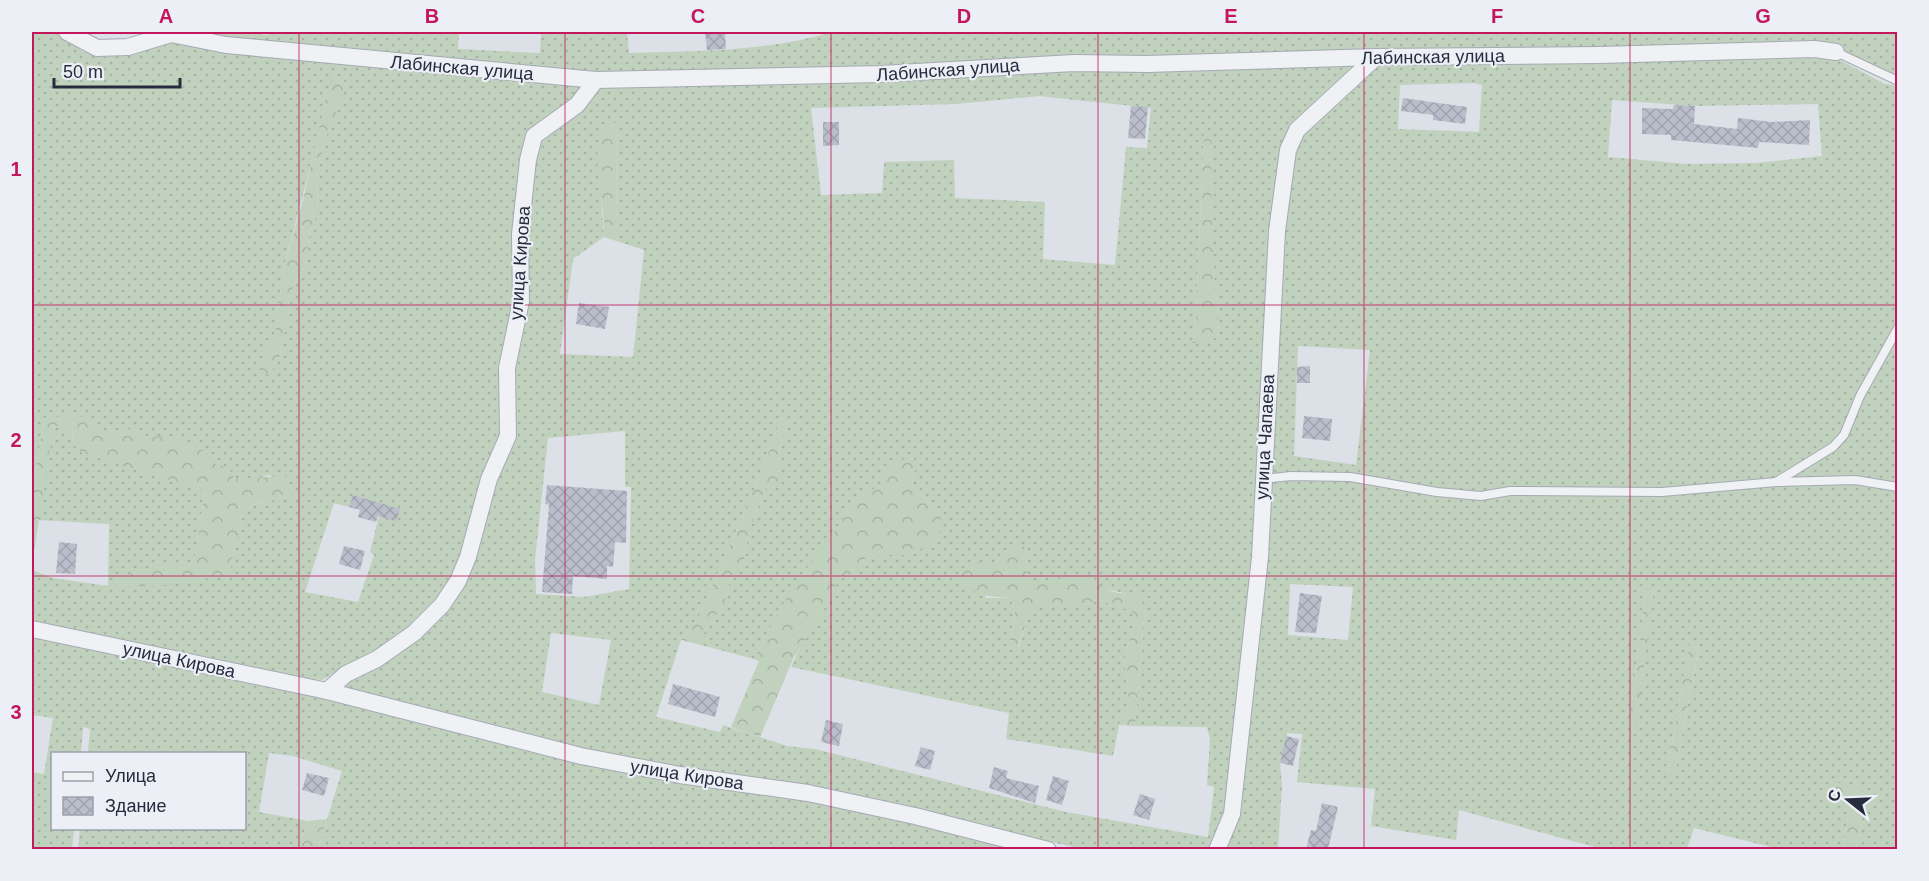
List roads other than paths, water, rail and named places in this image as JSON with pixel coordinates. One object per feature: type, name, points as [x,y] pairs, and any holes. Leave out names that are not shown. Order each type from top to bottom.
[{"type":"street","name":"Лабинская улица","points":[[67,32],[97,48],[128,47],[171,34],[226,45],[596,80],[881,74],[1074,63],[1147,64],[1376,57],[1599,55],[1815,49],[1836,52]]},
{"type":"street","name":"улица Чапаева","points":[[1216,849],[1232,814],[1260,557],[1262,479],[1277,231],[1288,150],[1297,130],[1376,57]]},
{"type":"street","name":"улица Кирова","points":[[327,691],[346,674],[377,659],[414,633],[442,605],[458,581],[489,478],[508,436],[507,368],[521,301],[520,234],[528,160],[534,135],[577,105],[596,80]]},
{"type":"street","name":"улица Кирова","points":[[32,629],[327,691],[581,756],[680,775],[808,793],[915,816],[1048,849]]},
{"type":"lane","points":[[1836,52],[1898,81]]},
{"type":"lane","points":[[1776,482],[1833,447],[1844,435],[1860,396],[1898,328]]},
{"type":"lane","points":[[1262,479],[1291,476],[1350,477],[1437,492],[1481,496],[1510,491],[1662,492],[1776,482],[1855,480],[1898,487]]}]
